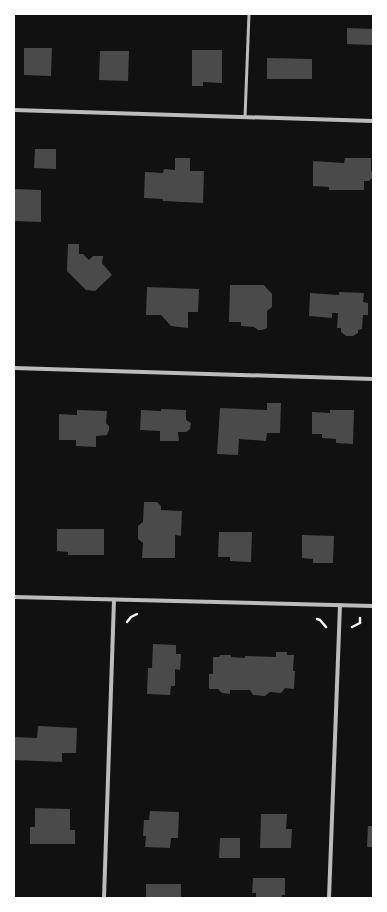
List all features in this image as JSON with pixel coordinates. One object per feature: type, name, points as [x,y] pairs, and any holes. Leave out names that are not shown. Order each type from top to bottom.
[{"type":"street","points":[[14,110],[373,121]]},
{"type":"street","points":[[14,368],[373,379]]},
{"type":"street","points":[[14,597],[373,606]]},
{"type":"street","points":[[104,898],[114,600]]},
{"type":"street","points":[[329,898],[340,605]]},
{"type":"lane","points":[[245,118],[249,14]]},
{"type":"building","points":[[347,28],[373,29],[372,45],[347,44]]},
{"type":"building","points":[[24,48],[52,48],[51,76],[24,75]]},
{"type":"building","points":[[192,50],[222,50],[222,83],[203,82],[203,86],[192,86]]},
{"type":"building","points":[[100,51],[129,51],[128,81],[99,80]]},
{"type":"building","points":[[267,58],[312,59],[312,79],[267,79]]},
{"type":"building","points":[[35,149],[56,149],[56,169],[34,168]]},
{"type":"building","points":[[175,158],[190,158],[190,171],[204,171],[203,203],[163,201],[163,199],[144,198],[145,172],[163,173],[164,169],[175,170]]},
{"type":"building","points":[[345,158],[371,158],[371,171],[373,173],[373,177],[369,181],[364,181],[364,190],[329,190],[329,187],[313,186],[313,161],[344,163]]},
{"type":"building","points":[[14,189],[41,190],[41,222],[14,221]]},
{"type":"building","points":[[68,244],[79,244],[79,254],[83,254],[89,260],[93,256],[103,256],[102,263],[112,275],[95,291],[86,290],[67,271]]},
{"type":"building","points":[[230,285],[264,285],[272,294],[272,307],[267,311],[267,328],[258,330],[254,327],[241,326],[241,322],[229,322]]},
{"type":"building","points":[[147,287],[199,289],[198,312],[188,312],[188,328],[171,326],[161,315],[146,315]]},
{"type":"building","points":[[339,292],[364,293],[363,302],[368,303],[368,315],[363,315],[362,329],[358,330],[358,333],[353,336],[346,336],[341,332],[341,328],[337,328],[338,313],[332,313],[332,318],[309,316],[310,293],[339,295]]},
{"type":"building","points":[[267,403],[281,403],[280,433],[267,433],[266,441],[239,439],[238,455],[217,454],[220,408],[267,410]]},
{"type":"building","points":[[161,409],[186,410],[186,420],[191,423],[190,429],[186,432],[178,432],[179,441],[160,441],[160,431],[140,430],[141,410],[161,411]]},
{"type":"building","points":[[77,410],[107,411],[106,423],[109,426],[109,430],[107,435],[96,436],[96,447],[76,446],[76,440],[59,440],[59,414],[77,415]]},
{"type":"building","points":[[330,410],[354,410],[353,444],[336,443],[336,439],[322,438],[322,434],[312,434],[312,412],[330,413]]},
{"type":"building","points":[[144,502],[157,502],[161,506],[161,510],[182,511],[181,536],[175,535],[175,558],[142,558],[143,543],[138,539],[138,526],[143,522]]},
{"type":"building","points":[[57,529],[104,529],[104,555],[68,555],[68,552],[57,551]]},
{"type":"building","points":[[219,532],[252,532],[251,562],[230,561],[230,557],[218,557]]},
{"type":"building","points":[[302,535],[334,536],[333,563],[313,563],[313,559],[302,558]]},
{"type":"building","points":[[153,644],[176,645],[176,654],[181,654],[180,670],[175,669],[175,686],[171,686],[170,695],[147,694],[148,668],[152,668]]},
{"type":"building","points":[[276,652],[287,652],[287,655],[294,655],[294,689],[285,688],[281,693],[270,692],[265,696],[253,695],[250,690],[230,690],[230,694],[222,693],[218,689],[209,689],[209,674],[213,674],[213,657],[219,657],[220,655],[231,655],[231,657],[245,658],[245,656],[276,657]]},
{"type":"building","points":[[38,726],[77,728],[76,753],[62,753],[62,762],[14,760],[14,737],[37,738]]},
{"type":"building","points":[[35,808],[70,809],[70,830],[75,830],[75,844],[30,844],[30,827],[35,827]]},
{"type":"building","points":[[150,811],[179,812],[178,838],[171,838],[170,848],[145,847],[146,836],[143,836],[144,820],[149,820]]},
{"type":"building","points":[[261,814],[287,814],[286,829],[292,829],[291,848],[260,848]]},
{"type":"building","points":[[368,826],[373,826],[373,847],[367,847]]},
{"type":"building","points":[[220,838],[240,838],[240,858],[219,858]]},
{"type":"building","points":[[253,878],[285,878],[285,895],[282,895],[282,898],[256,898],[256,893],[252,893]]},
{"type":"building","points":[[146,884],[181,884],[181,898],[146,898]]}]
